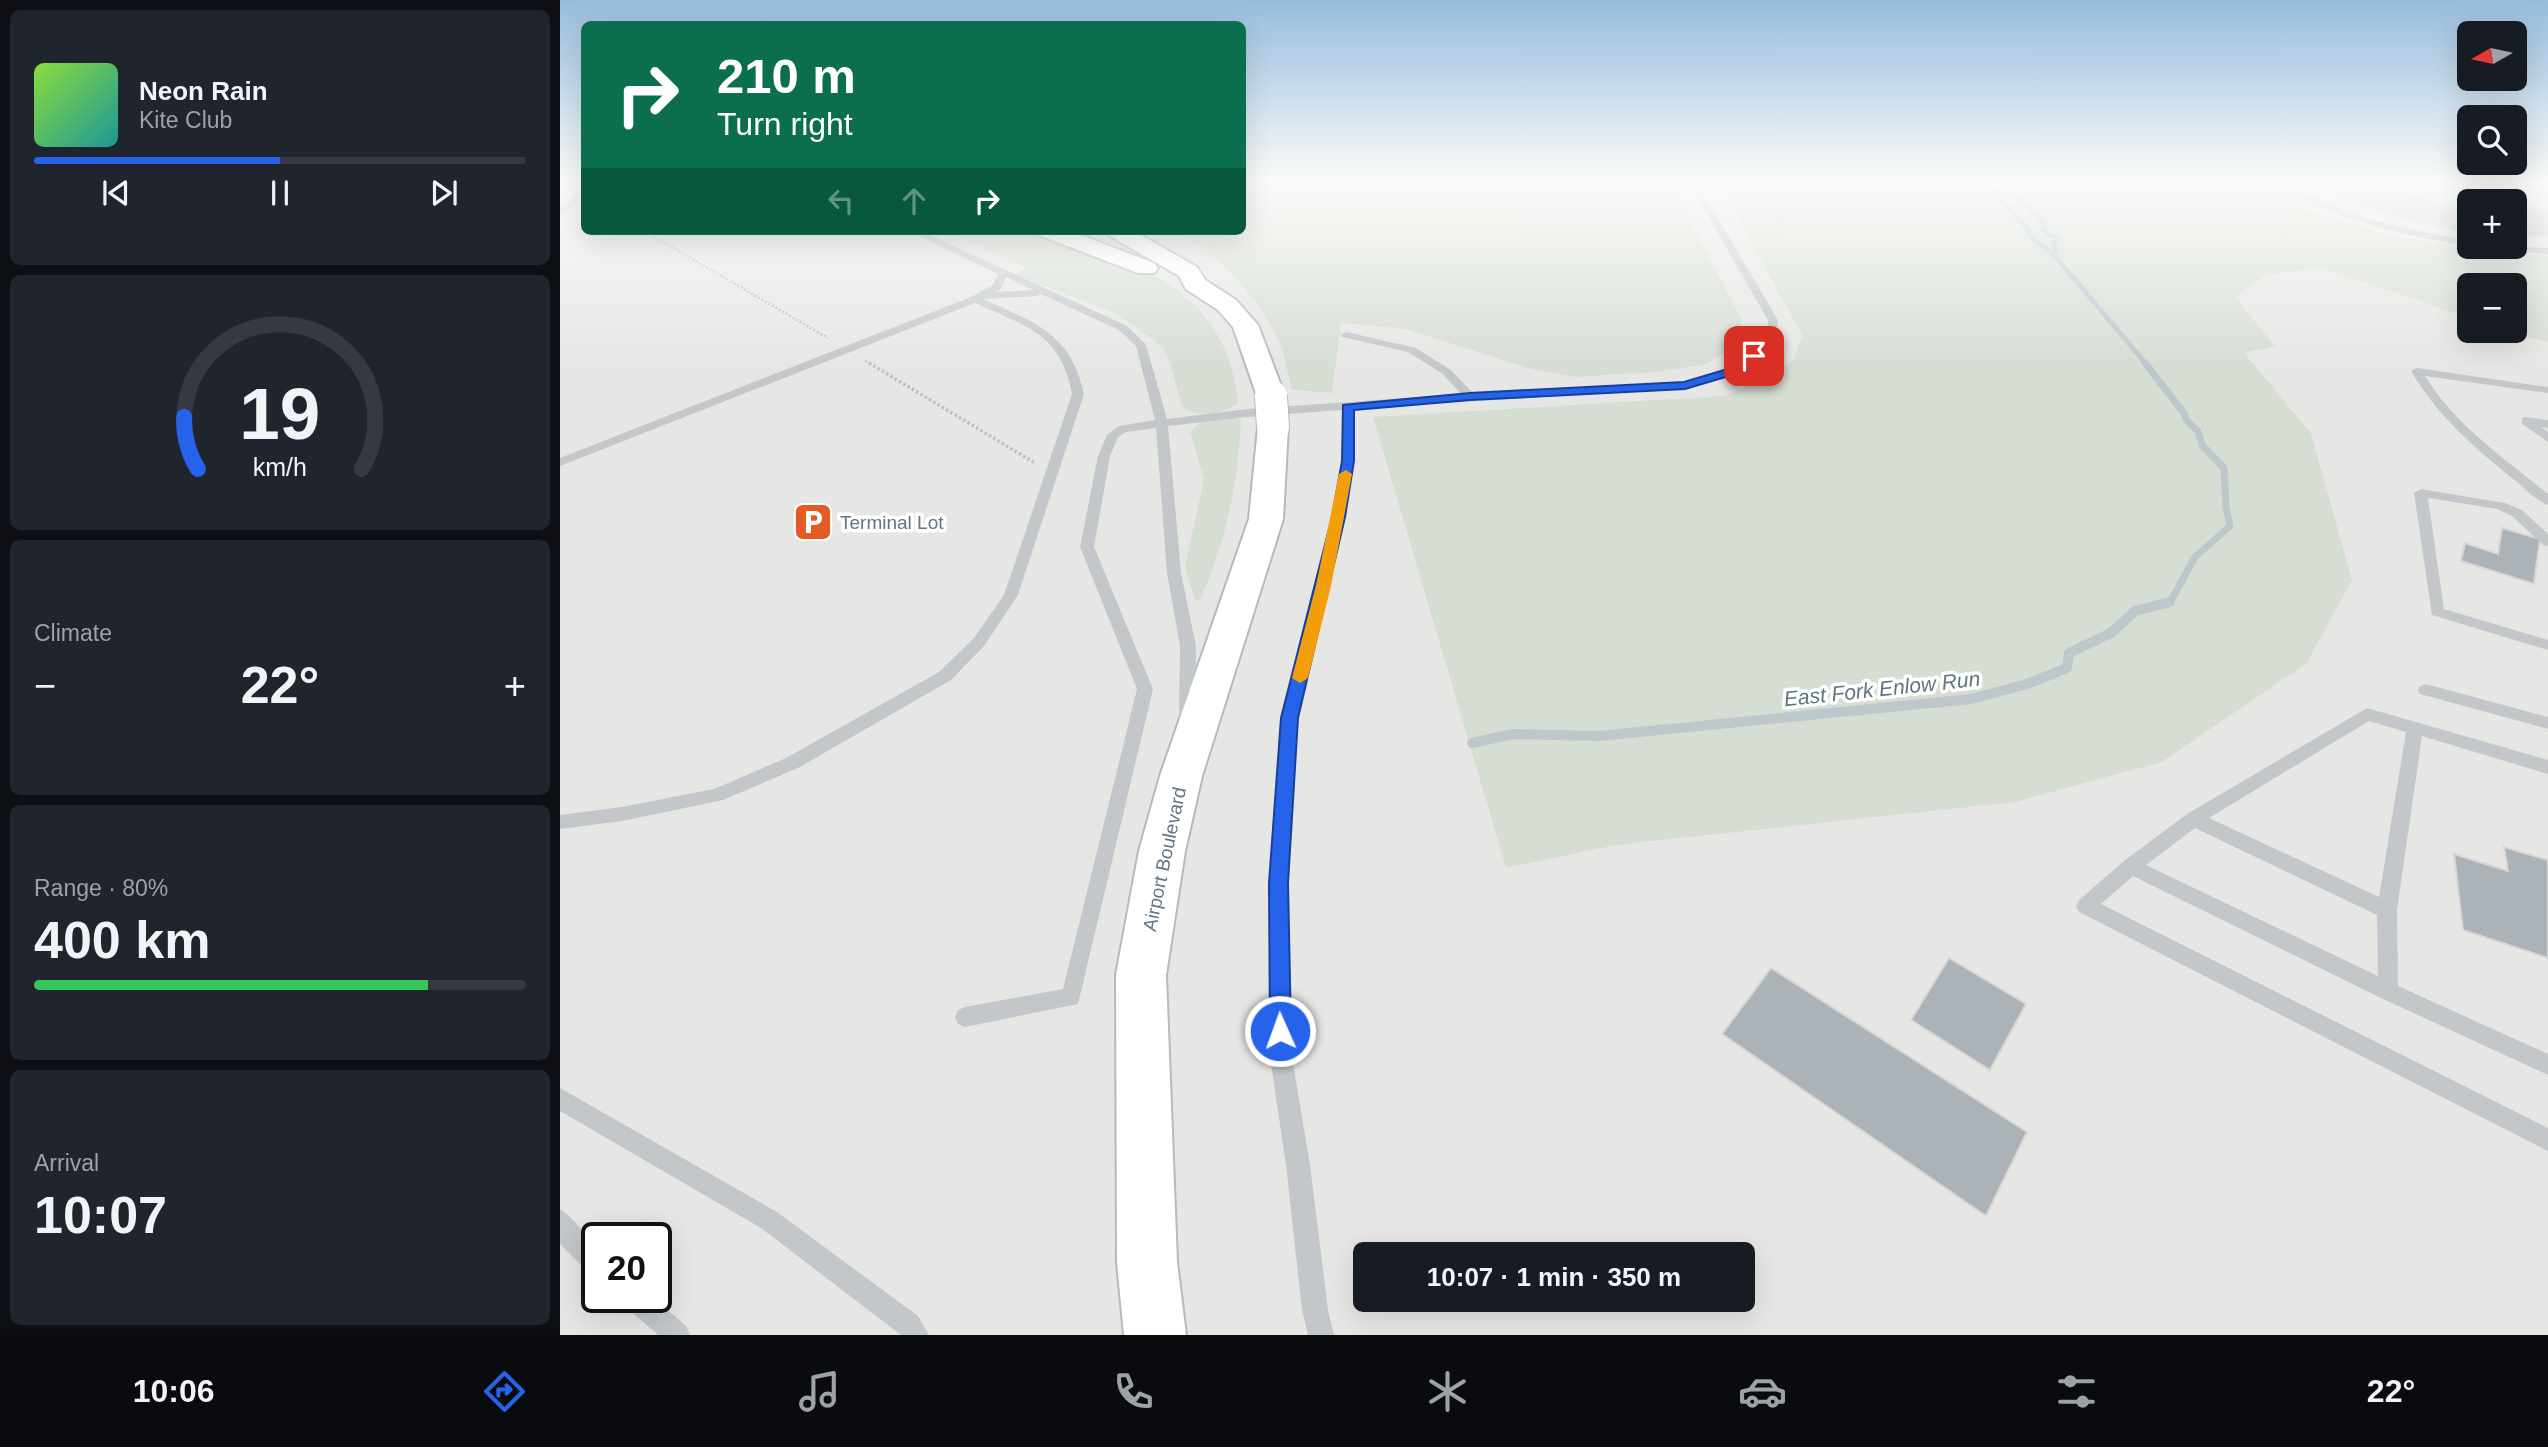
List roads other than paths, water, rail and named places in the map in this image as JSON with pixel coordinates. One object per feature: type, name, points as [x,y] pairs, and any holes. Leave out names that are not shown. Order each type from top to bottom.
[{"type":"street","points":[[1086,245],[1157,273],[1195,284],[1227,305]]},
{"type":"street","points":[[1143,245],[1189,272],[1195,284]]},
{"type":"street","points":[[1180,245],[1218,279],[1227,305]]},
{"type":"street","name":"Airport Boulevard","points":[[1155,1335],[1147,1262],[1141,975],[1162,851],[1186,762],[1266,519],[1272,411],[1245,326],[1227,305]]},
{"type":"lane","points":[[944,245],[1123,328],[1141,345],[1162,423],[1174,573],[1188,646],[1186,762]]},
{"type":"lane","points":[[965,1017],[1071,997],[1145,689],[1087,547],[1104,456],[1112,435],[1123,429],[1247,412],[1685,385],[1735,370],[1773,343],[1773,320],[1729,245]]},
{"type":"lane","points":[[2527,249],[2548,251]]},
{"type":"lane","points":[[560,462],[979,297],[997,287],[1003,273]]},
{"type":"lane","points":[[979,297],[1011,292],[1046,294]]},
{"type":"lane","points":[[560,822],[622,814],[717,795],[779,769],[855,729],[945,676],[979,642],[1010,595],[1078,394],[1071,359],[1063,348],[1049,336],[979,297]]},
{"type":"lane","points":[[1346,335],[1412,350],[1447,372],[1470,397]]},
{"type":"lane","points":[[2548,390],[2417,371],[2427,390],[2451,418],[2548,501]]},
{"type":"lane","points":[[1321,1335],[1315,1310],[1298,1165],[1281,1057],[1279,883],[1290,718],[1339,517],[1348,461],[1348,407]]},
{"type":"lane","points":[[2548,424],[2526,421],[2548,438]]},
{"type":"lane","points":[[2548,542],[2517,513],[2500,506],[2421,493],[2437,612],[2548,645]]},
{"type":"lane","points":[[2426,690],[2548,723]]},
{"type":"lane","points":[[2548,767],[2367,714],[2193,819],[2131,866],[2085,906],[2548,1140]]},
{"type":"lane","points":[[2388,991],[2387,910],[2415,728]]},
{"type":"lane","points":[[2193,819],[2387,910]]},
{"type":"lane","points":[[2131,866],[2388,991],[2548,1065]]},
{"type":"lane","points":[[560,1099],[769,1220],[909,1325],[916,1335]]},
{"type":"lane","points":[[560,1221],[567,1234],[581,1248]]},
{"type":"lane","points":[[652,1313],[677,1335]]},
{"type":"waterway","points":[[2042,245],[2055,256]]},
{"type":"waterway","name":"East Fork Enlow Run","points":[[2055,245],[2055,256]]},
{"type":"waterway","name":"East Fork Enlow Run","points":[[2055,256],[2147,365]]},
{"type":"waterway","name":"East Fork Enlow Run","points":[[2145,363],[2184,413],[2186,420],[2198,431],[2202,445],[2224,468],[2226,508],[2230,526],[2195,557],[2172,599],[2165,603]]},
{"type":"waterway","name":"East Fork Enlow Run","points":[[2165,603],[2170,602]]},
{"type":"waterway","name":"East Fork Enlow Run","points":[[1472,743],[1513,734],[1599,736],[1971,699],[2027,684],[2067,668],[2069,653],[2111,633],[2135,611],[2165,603]]},
{"type":"place","name":"Terminal Lot","points":[[813,522]]}]
